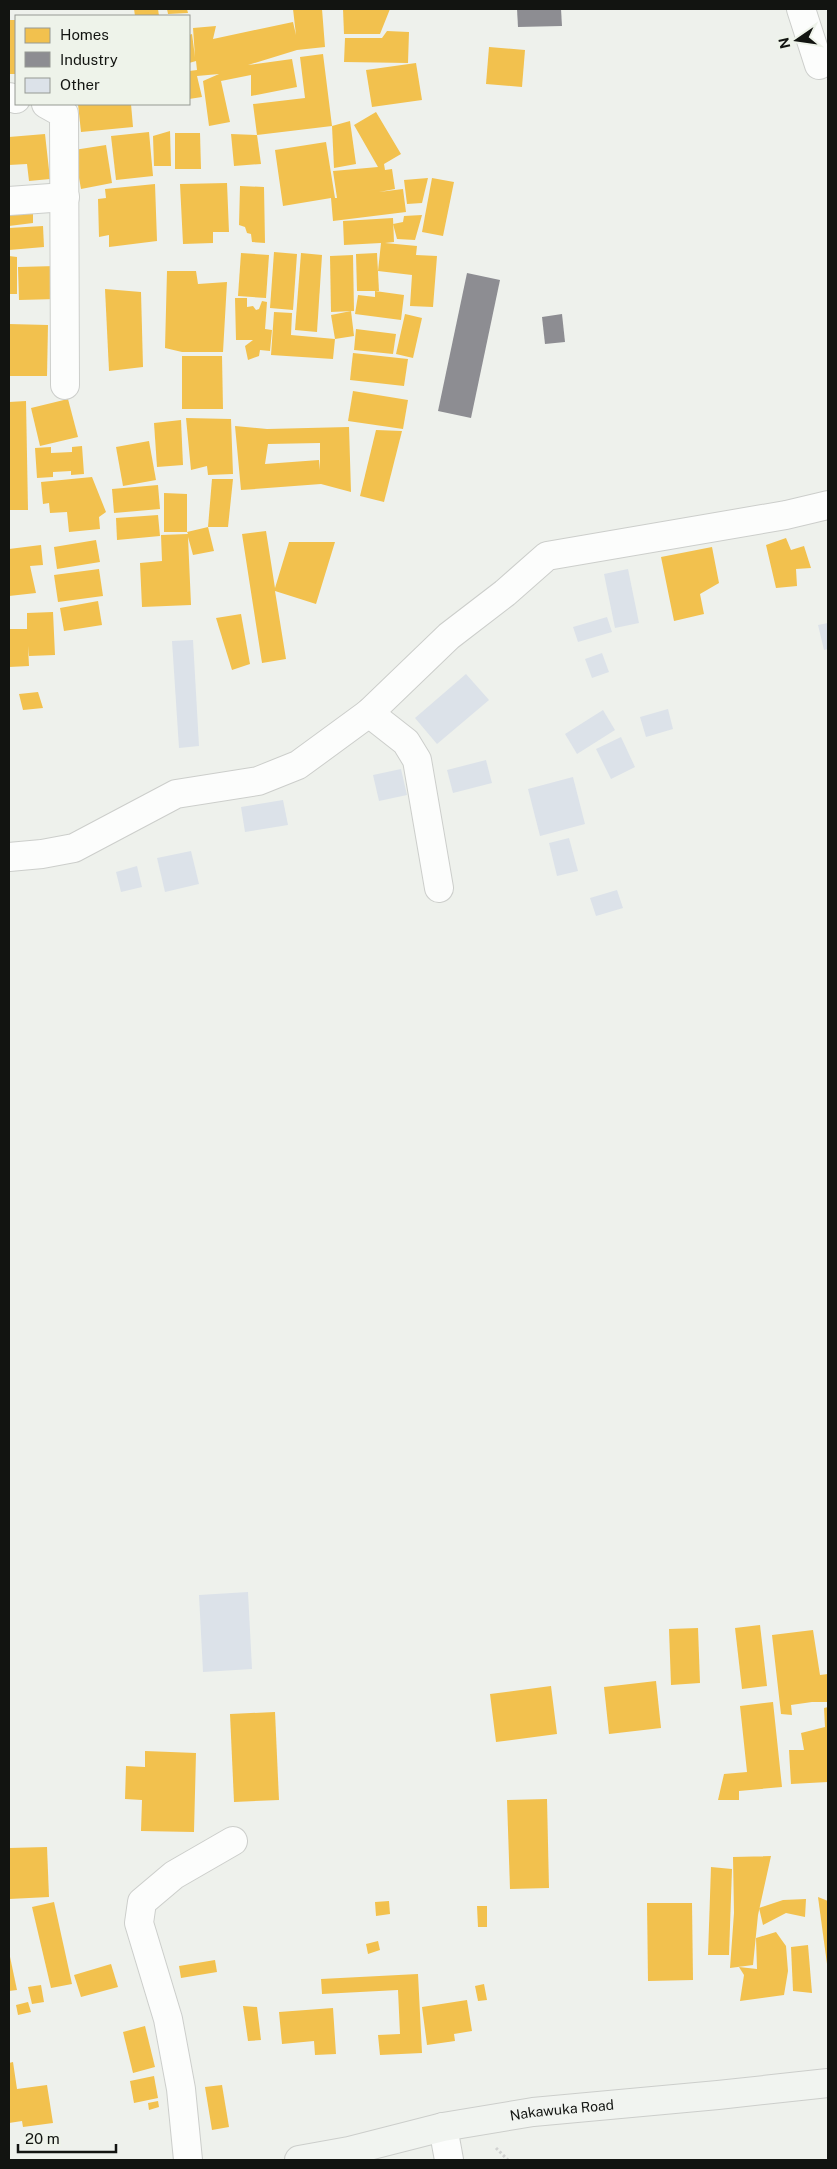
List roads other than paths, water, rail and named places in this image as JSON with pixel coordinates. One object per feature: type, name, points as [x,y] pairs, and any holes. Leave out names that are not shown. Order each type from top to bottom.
[{"type":"main road","name":"Nakawuka Road","points":[[299,2160],[349,2151],[443,2127],[533,2112],[718,2096],[828,2083]]},
{"type":"street","points":[[801,9],[825,66]]},
{"type":"street","points":[[48,105],[64,114],[65,385]]},
{"type":"street","points":[[9,201],[65,197]]},
{"type":"street","points":[[9,857],[42,854],[74,848],[176,794],[258,781],[298,765],[369,713],[449,636],[505,593],[547,556],[786,515],[828,505]]},
{"type":"street","points":[[369,713],[406,742],[417,760],[439,888]]},
{"type":"street","points":[[188,2160],[181,2089],[168,2019],[139,1924],[140,1916],[142,1902],[174,1875],[233,1841]]},
{"type":"street","points":[[443,2127],[449,2160]]}]
